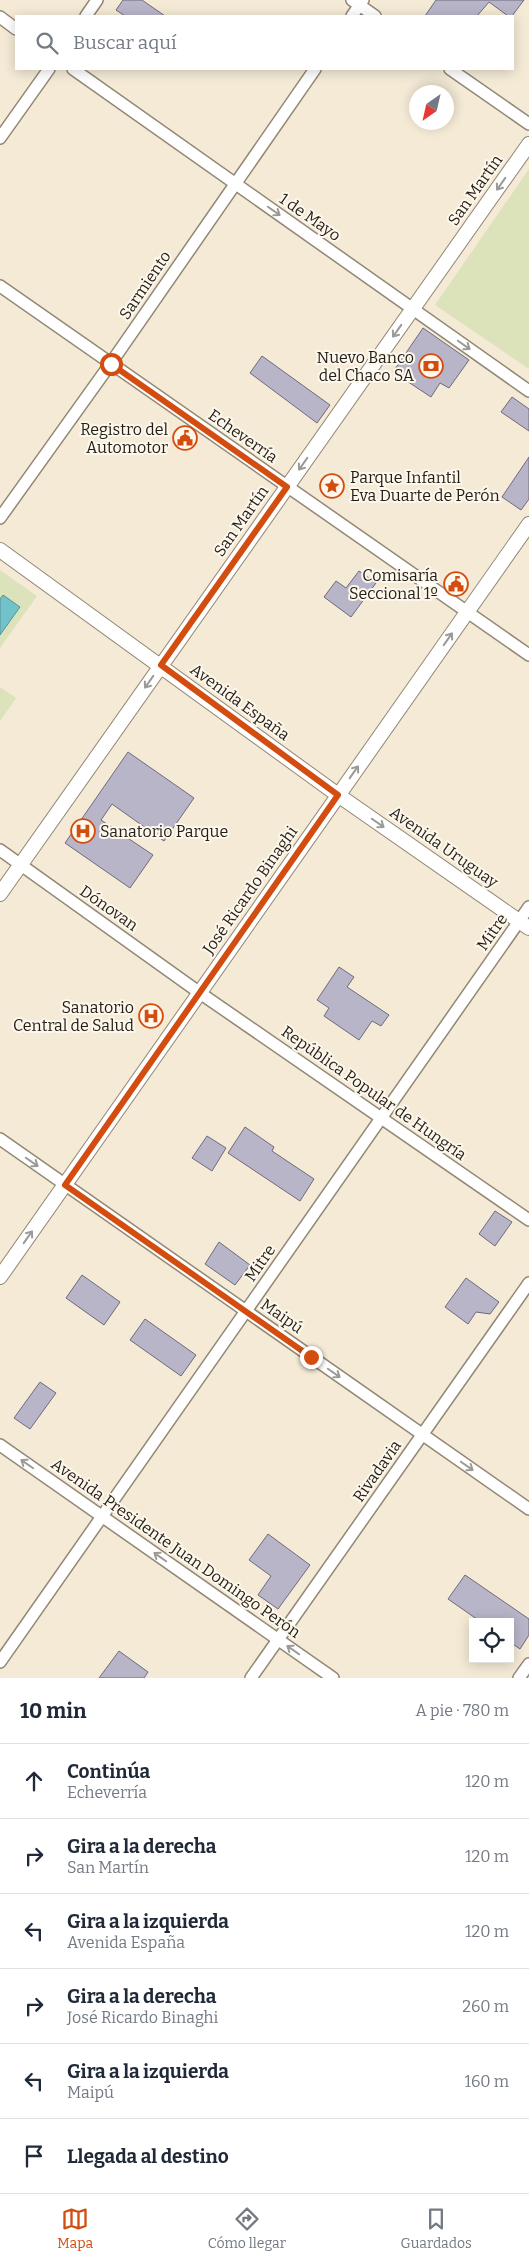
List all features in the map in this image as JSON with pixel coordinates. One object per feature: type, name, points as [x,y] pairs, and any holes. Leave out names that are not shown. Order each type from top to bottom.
[{"type":"street","points":[[87,15],[97,0]]},
{"type":"street","points":[[352,15],[358,2],[375,15]]},
{"type":"street","points":[[0,17],[15,28]]},
{"type":"street","points":[[0,138],[48,70]]},
{"type":"street","name":"1 de Mayo","points":[[74,70],[529,391]]},
{"type":"street","name":"Sarmiento","points":[[0,518],[111,364],[234,183],[314,70]]},
{"type":"street","points":[[451,70],[529,124]]},
{"type":"street","name":"San Martín","points":[[0,894],[529,144]]},
{"type":"street","name":"Echeverría","points":[[0,286],[529,655]]},
{"type":"street","name":"José Ricardo Binaghi","points":[[0,1277],[529,524]]},
{"type":"street","name":"Avenida España","points":[[0,550],[338,795]]},
{"type":"street","name":"Avenida Uruguay","points":[[338,795],[524,925]]},
{"type":"street","name":"Dónovan","points":[[0,850],[200,992]]},
{"type":"street","name":"Mitre","points":[[0,1662],[382,1118],[524,925],[529,908]]},
{"type":"street","name":"República Popular de Hungría","points":[[200,992],[529,1220]]},
{"type":"street","name":"Maipú","points":[[0,1139],[529,1509]]},
{"type":"street","name":"Rivadavia","points":[[251,1678],[529,1283]]},
{"type":"street","name":"Avenida Presidente Juan Domingo Perón","points":[[0,1445],[333,1678]]},
{"type":"street","points":[[519,1678],[529,1664]]},
{"type":"green space","points":[[529,169],[529,369],[435,305]]},
{"type":"green space","points":[[0,570],[37,596],[0,648]]},
{"type":"green space","points":[[0,687],[16,698],[0,721]]},
{"type":"water","points":[[3,595],[20,607],[0,635],[0,599]]},
{"type":"building","points":[[123,0],[142,0],[164,15],[124,15],[116,10]]},
{"type":"building","points":[[436,0],[524,0],[513,15],[507,15],[489,2],[478,15],[426,15]]},
{"type":"building","name":"Nuevo Banco del Chaco SA","points":[[423,328],[469,360],[449,388],[440,383],[431,397],[393,372]]},
{"type":"building","points":[[262,356],[330,405],[317,423],[250,373]]},
{"type":"building","points":[[512,397],[529,409],[529,431],[501,412]]},
{"type":"building","points":[[529,457],[529,499],[521,510],[502,497]]},
{"type":"building","points":[[359,571],[376,583],[351,617],[324,597],[336,581],[346,588]]},
{"type":"building","points":[[128,752],[194,798],[164,841],[112,804],[101,820],[153,855],[130,888],[65,843]]},
{"type":"building","points":[[339,967],[354,977],[347,987],[389,1015],[381,1026],[372,1021],[359,1040],[324,1016],[329,1008],[317,1000]]},
{"type":"building","points":[[245,1127],[274,1147],[272,1151],[314,1179],[300,1201],[228,1153]]},
{"type":"building","points":[[207,1136],[226,1148],[212,1171],[192,1158]]},
{"type":"building","points":[[495,1211],[512,1222],[495,1246],[479,1234]]},
{"type":"building","points":[[219,1242],[250,1265],[235,1285],[205,1264]]},
{"type":"building","points":[[82,1275],[120,1302],[104,1325],[66,1298]]},
{"type":"building","points":[[466,1278],[499,1302],[490,1314],[476,1312],[468,1324],[445,1307]]},
{"type":"building","points":[[145,1319],[196,1355],[181,1376],[130,1340]]},
{"type":"building","points":[[40,1382],[56,1393],[30,1429],[14,1418]]},
{"type":"building","points":[[268,1534],[310,1565],[278,1609],[258,1595],[271,1576],[249,1560]]},
{"type":"building","points":[[465,1575],[529,1619],[529,1635],[520,1649],[514,1645],[514,1618],[475,1618],[448,1599]]},
{"type":"building","points":[[119,1651],[148,1672],[144,1678],[99,1678]]},
{"type":"place","name":"Nuevo Banco del Chaco SA","points":[[431,366]]},
{"type":"place","name":"Registro del Automotor","points":[[185,438]]},
{"type":"place","name":"Parque Infantil Eva Duarte de Perón","points":[[332,486]]},
{"type":"place","name":"Comisaría Seccional 1º","points":[[456,584]]},
{"type":"place","name":"Sanatorio Parque","points":[[83,831]]},
{"type":"place","name":"Sanatorio Central de Salud","points":[[151,1016]]},
{"type":"route","points":[[111,364],[287,487],[161,665],[338,795],[65,1185],[311,1357]]}]
